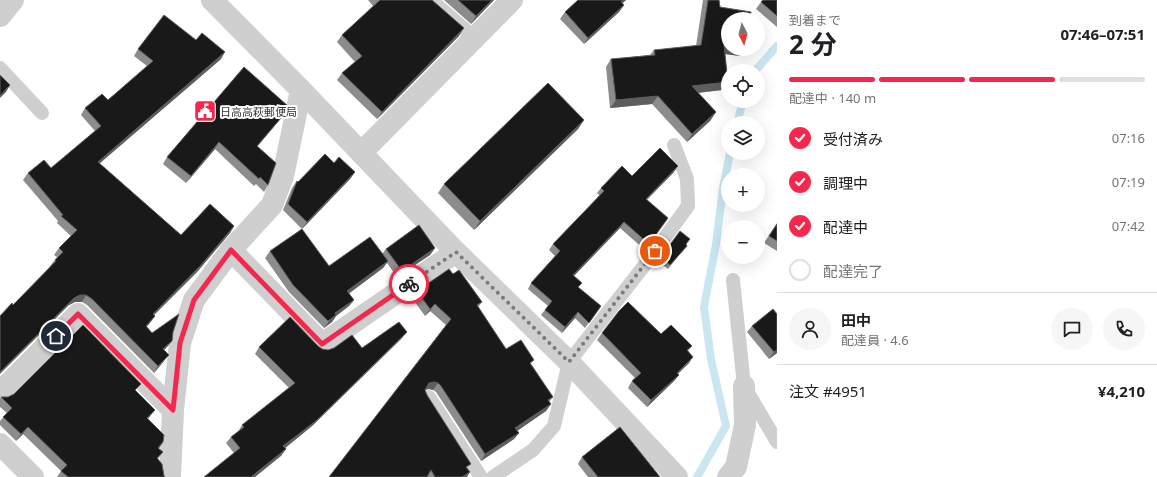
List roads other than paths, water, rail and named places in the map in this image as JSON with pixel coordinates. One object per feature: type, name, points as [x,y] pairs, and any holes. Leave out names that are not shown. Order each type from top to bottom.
[{"type":"street","points":[[0,16],[13,0]]},
{"type":"street","points":[[212,0],[301,90],[456,252],[569,362],[677,476]]},
{"type":"street","points":[[362,153],[512,0]]},
{"type":"street","points":[[170,477],[173,410],[180,343],[194,300],[231,250],[272,204],[284,176],[301,90]]},
{"type":"street","points":[[231,250],[322,344],[456,252]]},
{"type":"street","points":[[0,392],[78,314],[173,410]]},
{"type":"street","points":[[728,477],[736,467],[745,425],[744,386]]},
{"type":"street","points":[[0,444],[33,477]]},
{"type":"lane","points":[[431,0],[475,38]]},
{"type":"lane","points":[[0,68],[42,113]]},
{"type":"lane","points":[[493,477],[533,450],[554,426],[569,362],[647,262],[688,206],[687,179],[674,145]]},
{"type":"lane","points":[[733,280],[744,386],[777,442]]},
{"type":"lane","points":[[429,397],[481,477]]},
{"type":"waterway","points":[[761,64],[777,46]]},
{"type":"waterway","points":[[739,116],[741,108]]},
{"type":"waterway","points":[[697,477],[726,426],[711,359],[704,307],[716,244],[723,188],[729,160]]},
{"type":"place","name":"日高高萩郵便局","points":[[205,111]]}]
